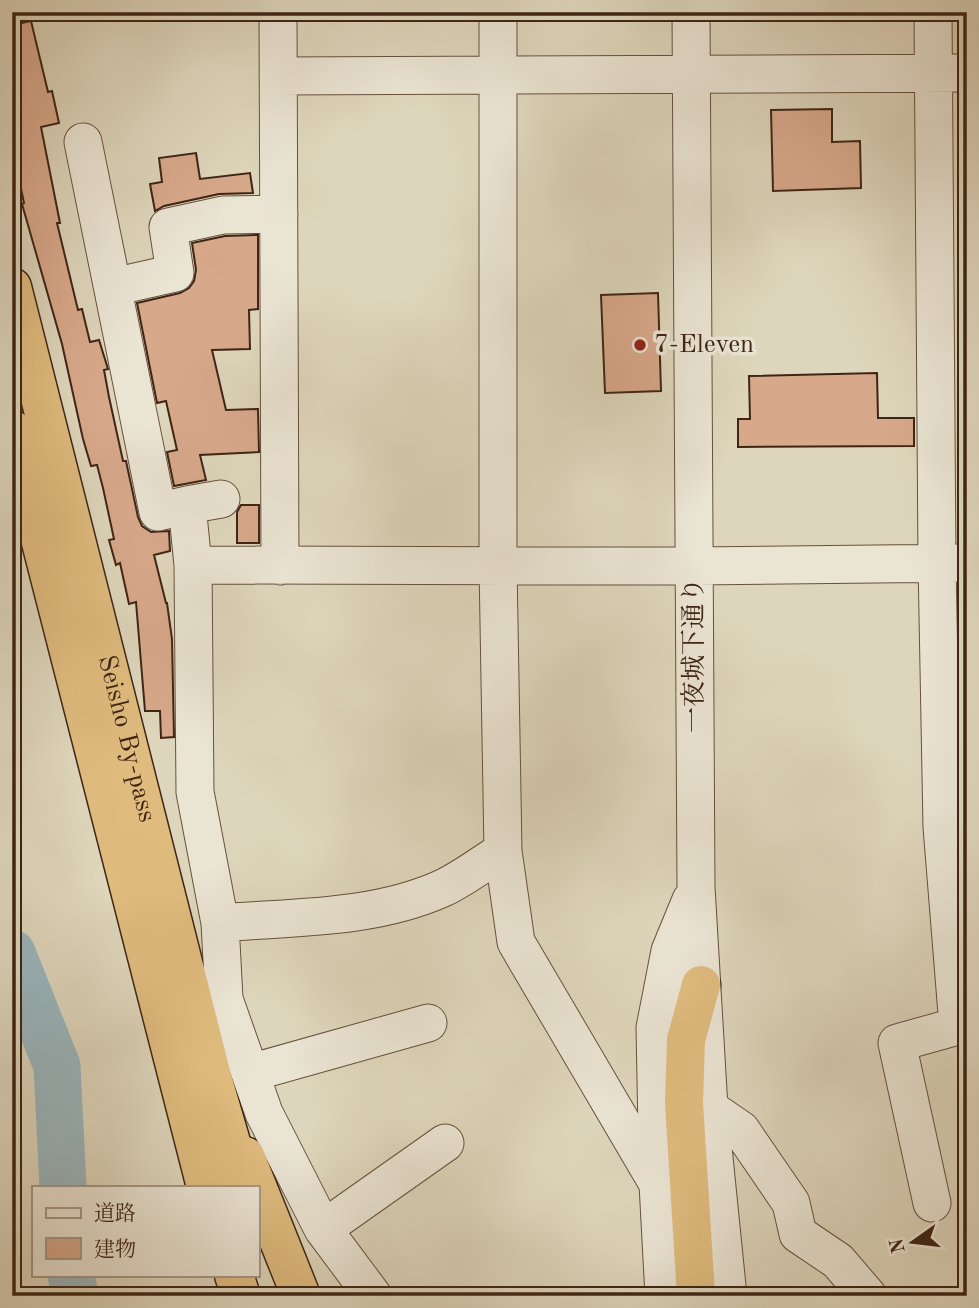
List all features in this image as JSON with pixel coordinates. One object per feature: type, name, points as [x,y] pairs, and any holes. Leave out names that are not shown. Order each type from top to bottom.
[{"type":"highway","name":"Seisho By-pass","points":[[12,287],[212,1076],[244,1186]]},
{"type":"highway","name":"Seisho By-pass","points":[[12,429],[204,1182]]},
{"type":"highway","points":[[696,1296],[684,1103],[686,1040],[701,985]]},
{"type":"highway","points":[[212,1076],[256,1186]]},
{"type":"highway","points":[[259,1192],[301,1296]]},
{"type":"highway","points":[[259,1239],[278,1296]]},
{"type":"highway","points":[[224,1276],[229,1296]]},
{"type":"highway","points":[[234,1276],[241,1296]]},
{"type":"street","points":[[278,12],[280,566]]},
{"type":"street","points":[[498,12],[498,566],[503,850],[516,943],[658,1184]]},
{"type":"street","name":"一夜城下通り","points":[[691,12],[696,887],[709,1108],[728,1296]]},
{"type":"street","points":[[932,1203],[897,1043],[962,1026],[954,827],[950,73],[933,12]]},
{"type":"street","points":[[278,76],[950,73]]},
{"type":"street","points":[[83,142],[158,512],[204,502],[193,565],[195,792],[220,923],[224,999],[264,1112],[323,1229],[373,1296]]},
{"type":"street","points":[[113,287],[175,273],[168,227],[223,215],[279,215]]},
{"type":"street","points":[[193,565],[695,566],[952,563]]},
{"type":"street","points":[[220,923],[352,913],[405,901],[444,887],[503,850]]},
{"type":"street","points":[[663,1296],[655,1028],[670,951],[696,887]]},
{"type":"street","points":[[250,1073],[428,1023]]},
{"type":"street","points":[[709,1108],[741,1130],[791,1203],[798,1234],[838,1261],[868,1296]]},
{"type":"street","points":[[323,1229],[445,1143]]},
{"type":"building","points":[[31,21],[48,92],[52,91],[59,123],[41,127],[60,223],[57,223],[78,310],[82,309],[90,342],[99,340],[108,369],[104,370],[109,397],[138,517],[142,526],[151,532],[169,531],[170,551],[154,555],[167,603],[172,639],[174,737],[161,738],[160,711],[145,711],[136,602],[129,604],[120,563],[116,565],[109,540],[114,539],[103,488],[97,465],[91,466],[83,439],[62,344],[22,204],[24,203],[12,146],[12,137],[17,136],[12,116],[12,25]]},
{"type":"building","points":[[832,109],[832,142],[860,141],[861,188],[773,191],[771,110]]},
{"type":"building","points":[[196,153],[200,179],[250,173],[253,193],[219,194],[164,206],[155,211],[150,184],[162,182],[159,158]]},
{"type":"building","points":[[258,235],[258,309],[249,310],[250,349],[212,350],[226,410],[258,409],[259,452],[200,455],[206,480],[174,486],[167,452],[177,450],[166,401],[157,403],[137,303],[180,293],[189,288],[194,281],[196,270],[192,243],[225,236]]},
{"type":"building","points":[[658,293],[661,391],[605,393],[601,295]]},
{"type":"building","points":[[877,373],[878,418],[914,418],[914,446],[738,447],[738,419],[750,419],[749,376]]},
{"type":"building","points":[[241,505],[259,505],[259,543],[237,543],[237,512]]},
{"type":"waterway","points":[[12,953],[57,1066],[63,1186]]},
{"type":"waterway","points":[[71,1276],[75,1296]]},
{"type":"place","name":"7-Eleven","points":[[640,345]]}]
